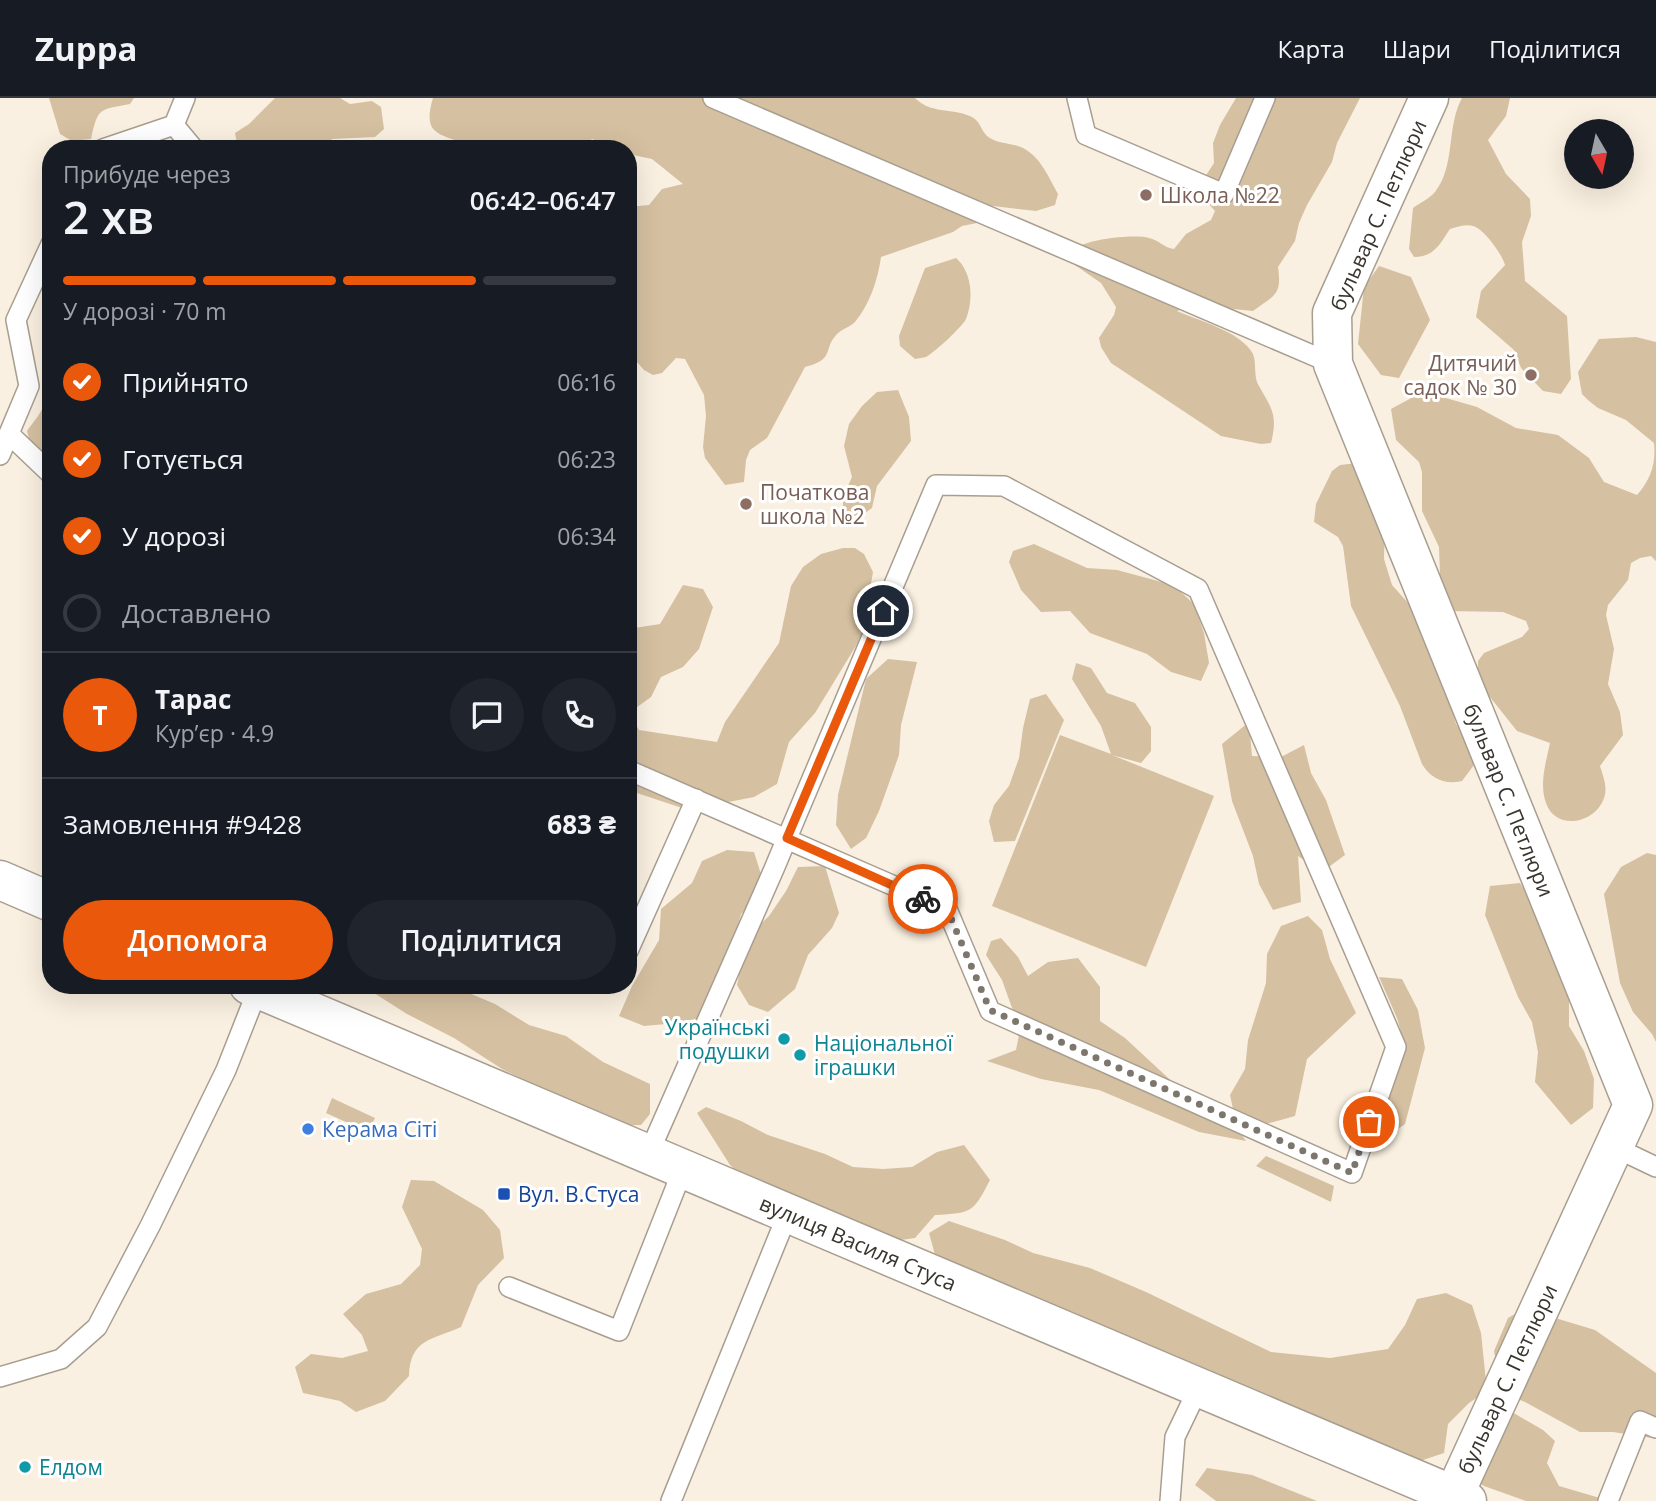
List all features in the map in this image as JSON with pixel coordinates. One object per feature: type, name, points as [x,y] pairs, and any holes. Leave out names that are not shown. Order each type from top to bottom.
[{"type":"street","name":"бульвар C. Петлюри","points":[[1429,98],[1332,313],[1333,363],[1633,1105],[1460,1498]]},
{"type":"street","points":[[0,880],[42,898]]},
{"type":"street","name":"вулиця Василя Стуса","points":[[270,994],[1460,1498]]},
{"type":"lane","points":[[130,140],[174,125],[185,98]]},
{"type":"lane","points":[[713,98],[1333,363]]},
{"type":"lane","points":[[1077,98],[1086,135],[1224,194],[1265,98]]},
{"type":"lane","points":[[174,125],[186,140]]},
{"type":"lane","points":[[0,455],[29,386],[16,320],[42,264]]},
{"type":"lane","points":[[9,434],[42,465]]},
{"type":"lane","points":[[509,1287],[619,1331],[666,1162],[787,838],[936,485],[1004,486],[1198,589],[1396,1047],[1352,1173],[990,1010],[947,909],[787,838],[637,774]]},
{"type":"lane","points":[[637,931],[696,799]]},
{"type":"lane","points":[[0,1377],[61,1359],[97,1327],[226,1070],[251,994]]},
{"type":"lane","points":[[1614,1147],[1656,1167]]},
{"type":"lane","points":[[671,1501],[788,1213]]},
{"type":"lane","points":[[1170,1501],[1175,1437],[1199,1387]]},
{"type":"lane","points":[[1608,1501],[1640,1421],[1656,1428]]},
{"type":"shaded area","points":[[49,98],[134,98],[130,104],[106,109],[98,115],[91,139],[70,140],[60,134]]},
{"type":"shaded area","points":[[275,98],[340,98],[350,104],[372,101],[381,107],[384,129],[375,137],[236,140],[235,133],[249,124]]},
{"type":"shaded area","points":[[433,98],[915,98],[934,109],[970,116],[990,138],[1025,149],[1042,166],[1058,194],[1055,205],[1036,211],[993,206],[982,222],[962,226],[953,232],[881,257],[872,291],[860,315],[853,324],[837,334],[821,361],[805,367],[767,438],[750,450],[744,482],[725,485],[705,458],[704,395],[685,359],[676,358],[662,373],[653,375],[637,362],[637,206],[649,205],[662,189],[683,184],[652,159],[637,156],[637,140],[455,140],[433,129],[430,112]]},
{"type":"shaded area","points":[[1236,98],[1360,98],[1337,143],[1332,162],[1307,205],[1295,241],[1278,267],[1279,283],[1275,294],[1253,311],[1194,305],[1177,311],[1229,333],[1253,354],[1257,382],[1274,419],[1271,443],[1261,444],[1221,436],[1111,363],[1099,338],[1116,307],[1101,283],[1072,263],[1073,253],[1077,248],[1112,238],[1149,238],[1174,249],[1186,234],[1211,220],[1215,211],[1201,195],[1199,186],[1214,163],[1213,143]]},
{"type":"shaded area","points":[[1462,98],[1510,98],[1506,116],[1488,140],[1506,174],[1530,199],[1531,216],[1522,242],[1525,281],[1567,316],[1571,379],[1561,394],[1543,391],[1521,368],[1514,350],[1476,317],[1481,291],[1505,265],[1482,232],[1467,225],[1450,229],[1436,249],[1427,255],[1414,257],[1409,249],[1413,208],[1433,194],[1442,181],[1449,158],[1454,121]]},
{"type":"shaded area","points":[[956,258],[965,271],[970,286],[966,319],[935,350],[926,357],[915,359],[900,346],[899,336],[925,268]]},
{"type":"shaded area","points":[[1379,266],[1411,277],[1430,320],[1399,378],[1381,375],[1358,344],[1364,287]]},
{"type":"shaded area","points":[[1636,337],[1656,342],[1656,561],[1651,556],[1631,563],[1628,580],[1608,605],[1606,615],[1614,649],[1608,684],[1620,712],[1623,735],[1600,766],[1605,790],[1600,807],[1585,818],[1567,821],[1551,812],[1544,796],[1544,773],[1550,743],[1517,731],[1478,682],[1478,661],[1484,653],[1522,637],[1529,629],[1526,621],[1503,612],[1448,611],[1441,604],[1439,547],[1422,511],[1422,472],[1419,462],[1396,440],[1391,409],[1415,396],[1432,394],[1477,407],[1516,428],[1558,435],[1589,458],[1604,482],[1637,495],[1652,471],[1654,443],[1626,420],[1598,408],[1589,401],[1582,394],[1578,372],[1599,339]]},
{"type":"shaded area","points":[[898,390],[909,417],[911,441],[877,486],[872,508],[862,515],[851,516],[843,508],[843,497],[852,477],[844,446],[849,424],[877,392]]},
{"type":"shaded area","points":[[42,409],[42,458],[30,442],[27,431]]},
{"type":"shaded area","points":[[1358,463],[1385,520],[1384,559],[1392,585],[1427,624],[1456,724],[1472,748],[1474,765],[1462,781],[1439,780],[1422,764],[1400,706],[1351,606],[1343,546],[1338,537],[1314,522],[1316,504],[1332,471],[1340,465]]},
{"type":"shaded area","points":[[1034,544],[1087,568],[1117,570],[1173,585],[1194,604],[1204,633],[1209,663],[1201,681],[1171,672],[1147,654],[1090,633],[1070,611],[1041,612],[1021,590],[1009,562],[1013,551]]},
{"type":"shaded area","points":[[855,548],[864,554],[873,572],[862,636],[815,713],[789,742],[777,784],[754,797],[688,810],[637,793],[637,727],[639,730],[717,742],[725,722],[779,643],[791,586],[803,567],[821,554]]},
{"type":"shaded area","points":[[683,585],[703,589],[713,607],[699,649],[683,667],[661,677],[651,697],[637,707],[637,628],[660,624]]},
{"type":"shaded area","points":[[888,659],[917,662],[901,725],[899,755],[879,811],[866,838],[851,849],[836,825],[838,795],[866,679]]},
{"type":"shaded area","points":[[1076,663],[1091,668],[1107,693],[1135,703],[1151,727],[1151,751],[1141,763],[1112,755],[1214,796],[1146,967],[992,906],[1060,735],[1111,754],[1101,726],[1072,679]]},
{"type":"shaded area","points":[[1046,694],[1064,720],[1015,841],[994,842],[989,821],[994,805],[1009,786],[1019,758],[1030,699]]},
{"type":"shaded area","points":[[1249,722],[1252,756],[1281,757],[1304,745],[1311,773],[1326,800],[1345,855],[1322,872],[1298,856],[1301,902],[1273,910],[1259,884],[1253,856],[1232,801],[1222,744]]},
{"type":"shaded area","points":[[727,850],[754,852],[766,890],[741,914],[713,1015],[677,1023],[644,1026],[619,1016],[629,994],[637,994],[637,977],[659,940],[661,909],[692,883],[702,861]]},
{"type":"shaded area","points":[[1647,853],[1656,855],[1656,1042],[1633,1012],[1620,983],[1604,894],[1621,867]]},
{"type":"shaded area","points":[[825,866],[839,913],[832,928],[808,955],[795,989],[768,1012],[749,1005],[737,985],[747,937],[769,916],[798,867]]},
{"type":"shaded area","points":[[1520,883],[1541,914],[1569,997],[1569,1026],[1584,1051],[1594,1079],[1593,1108],[1571,1125],[1535,1082],[1538,1052],[1532,1022],[1518,997],[1485,915],[1490,886]]},
{"type":"shaded area","points":[[1308,916],[1322,930],[1330,959],[1356,1013],[1307,1059],[1295,1116],[1266,1124],[1236,1123],[1230,1095],[1245,1069],[1248,1040],[1266,983],[1267,954],[1281,926]]},
{"type":"shaded area","points":[[1001,938],[1018,957],[1028,976],[1048,962],[1078,958],[1100,987],[1100,1021],[1125,1038],[1193,1101],[1227,1115],[1246,1141],[1199,1132],[1099,1090],[1041,1079],[987,1061],[1016,1050],[1020,1030],[1002,980],[986,955],[991,941]]},
{"type":"shaded area","points":[[1379,977],[1402,979],[1418,1010],[1425,1048],[1405,1124],[1384,1139],[1374,1131],[1405,1046],[1397,1018]]},
{"type":"shaded area","points":[[376,994],[471,994],[495,1004],[529,1025],[566,1036],[603,1062],[650,1084],[650,1114],[641,1125],[610,1126],[577,1106],[502,1069],[454,1038]]},
{"type":"shaded area","points":[[332,1098],[375,1118],[368,1132],[326,1113]]},
{"type":"shaded area","points":[[706,1107],[768,1135],[825,1154],[853,1167],[912,1167],[937,1152],[964,1145],[990,1180],[970,1209],[935,1215],[915,1238],[886,1242],[751,1184],[730,1165],[697,1113]]},
{"type":"shaded area","points":[[1266,1156],[1334,1186],[1331,1202],[1256,1166]]},
{"type":"shaded area","points":[[411,1180],[434,1181],[483,1210],[500,1230],[504,1258],[478,1285],[461,1327],[433,1338],[419,1347],[410,1364],[409,1376],[385,1401],[356,1412],[340,1401],[303,1393],[295,1367],[311,1354],[342,1358],[368,1351],[362,1335],[343,1314],[366,1294],[401,1284],[420,1265],[422,1249],[402,1207]]},
{"type":"shaded area","points":[[949,1221],[1005,1240],[1033,1253],[1090,1268],[1271,1352],[1330,1358],[1388,1349],[1405,1325],[1417,1299],[1446,1293],[1472,1305],[1481,1333],[1487,1391],[1469,1403],[1448,1424],[1444,1453],[1417,1462],[1021,1291],[937,1262],[929,1233]]},
{"type":"shaded area","points":[[1520,1311],[1595,1330],[1656,1373],[1656,1435],[1652,1438],[1613,1432],[1580,1432],[1501,1392],[1494,1351],[1508,1318]]},
{"type":"shaded area","points":[[1512,1412],[1543,1430],[1555,1441],[1547,1463],[1559,1486],[1610,1501],[1526,1501],[1484,1486],[1456,1467]]},
{"type":"shaded area","points":[[1207,1468],[1252,1475],[1317,1501],[1216,1501],[1195,1485]]},
{"type":"way so far","points":[[923,899],[947,909],[990,1010],[1352,1173],[1369,1122]]},
{"type":"place","name":"Школа №22","points":[[1146,195]]},
{"type":"place","name":"Дитячий садок № 30","points":[[1531,375]]},
{"type":"place","name":"Початкова школа №2","points":[[746,504]]},
{"type":"place","name":"Українські подушки","points":[[784,1039]]},
{"type":"place","name":"Національної іграшки","points":[[800,1055]]},
{"type":"place","name":"Керама Сіті","points":[[308,1129]]},
{"type":"place","name":"Вул. В.Стуса","points":[[504,1194]]},
{"type":"place","name":"Елдом","points":[[25,1467]]},
{"type":"route","points":[[883,611],[787,838],[923,899]]}]
